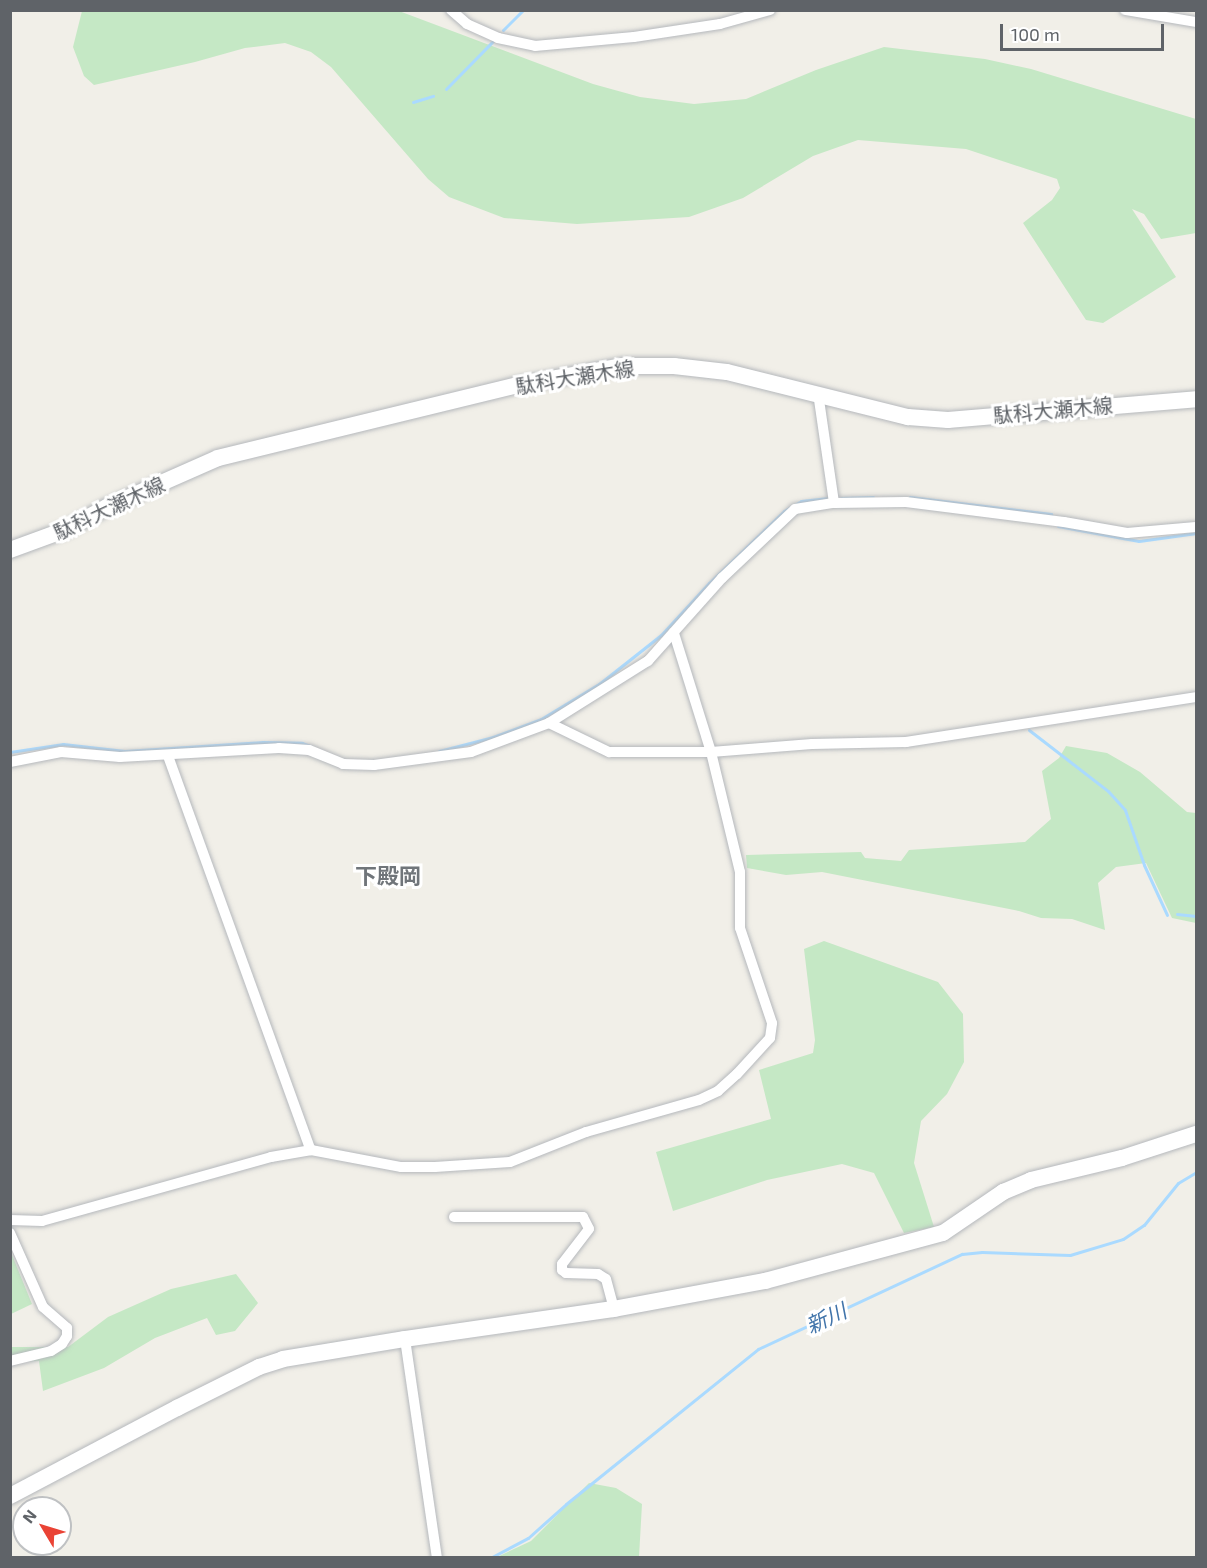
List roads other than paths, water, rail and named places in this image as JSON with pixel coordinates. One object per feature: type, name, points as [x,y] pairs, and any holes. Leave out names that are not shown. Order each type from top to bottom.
[{"type":"street","points":[[451,10],[467,24],[498,38],[535,46],[634,37],[709,26],[770,10]]},
{"type":"street","points":[[1125,10],[1197,22]]},
{"type":"street","name":"駄科大瀬木線","points":[[10,550],[67,529],[107,507],[218,458],[517,385],[623,366],[674,366],[727,372],[908,417],[948,420],[1197,399]]},
{"type":"street","points":[[818,393],[834,503]]},
{"type":"street","points":[[10,762],[61,753],[120,758],[279,747],[309,750],[343,764],[374,765],[471,752],[549,723],[648,661],[722,578],[795,509],[834,503],[906,502],[1064,522],[1126,533],[1197,526]]},
{"type":"street","points":[[10,1220],[42,1221],[271,1157],[310,1150],[401,1167],[510,1162],[586,1132],[699,1100],[718,1090],[737,1074],[770,1038],[772,1023],[740,928],[740,872],[711,752],[674,633]]},
{"type":"street","points":[[549,723],[609,752],[711,752],[812,744],[906,742],[1197,697]]},
{"type":"street","points":[[168,756],[310,1150]]},
{"type":"street","points":[[10,1496],[177,1408],[259,1368],[283,1359],[405,1338],[614,1309],[765,1281],[943,1233],[1003,1192],[1031,1180],[1122,1158],[1197,1134]]},
{"type":"street","points":[[454,1217],[583,1217],[589,1229],[562,1264],[562,1270],[566,1273],[598,1274],[606,1279],[614,1309]]},
{"type":"street","points":[[10,1233],[43,1307],[67,1328],[68,1336],[62,1344],[51,1351],[10,1361]]},
{"type":"street","points":[[405,1338],[437,1557]]},
{"type":"waterway","points":[[503,30],[523,10]]},
{"type":"waterway","points":[[446,89],[492,42]]},
{"type":"waterway","points":[[413,102],[433,96]]},
{"type":"waterway","points":[[841,498],[873,497]]},
{"type":"waterway","points":[[910,497],[1051,514],[1053,518]]},
{"type":"waterway","points":[[439,751],[493,737],[541,719],[599,684],[661,635],[709,583],[784,511],[801,501],[831,498]]},
{"type":"waterway","points":[[1058,526],[1139,541],[1196,533]]},
{"type":"waterway","points":[[1029,730],[1108,791],[1125,810],[1144,865],[1167,915]]},
{"type":"waterway","points":[[10,752],[63,744],[125,751],[263,742],[302,743],[310,746]]},
{"type":"waterway","points":[[1177,914],[1196,916]]},
{"type":"waterway","name":"新川","points":[[490,1558],[528,1538],[566,1504],[758,1349],[962,1254],[982,1252],[1070,1255],[1123,1239],[1144,1225],[1178,1183],[1196,1172]]},
{"type":"district","name":"下殿岡","points":[[388,876]]}]
